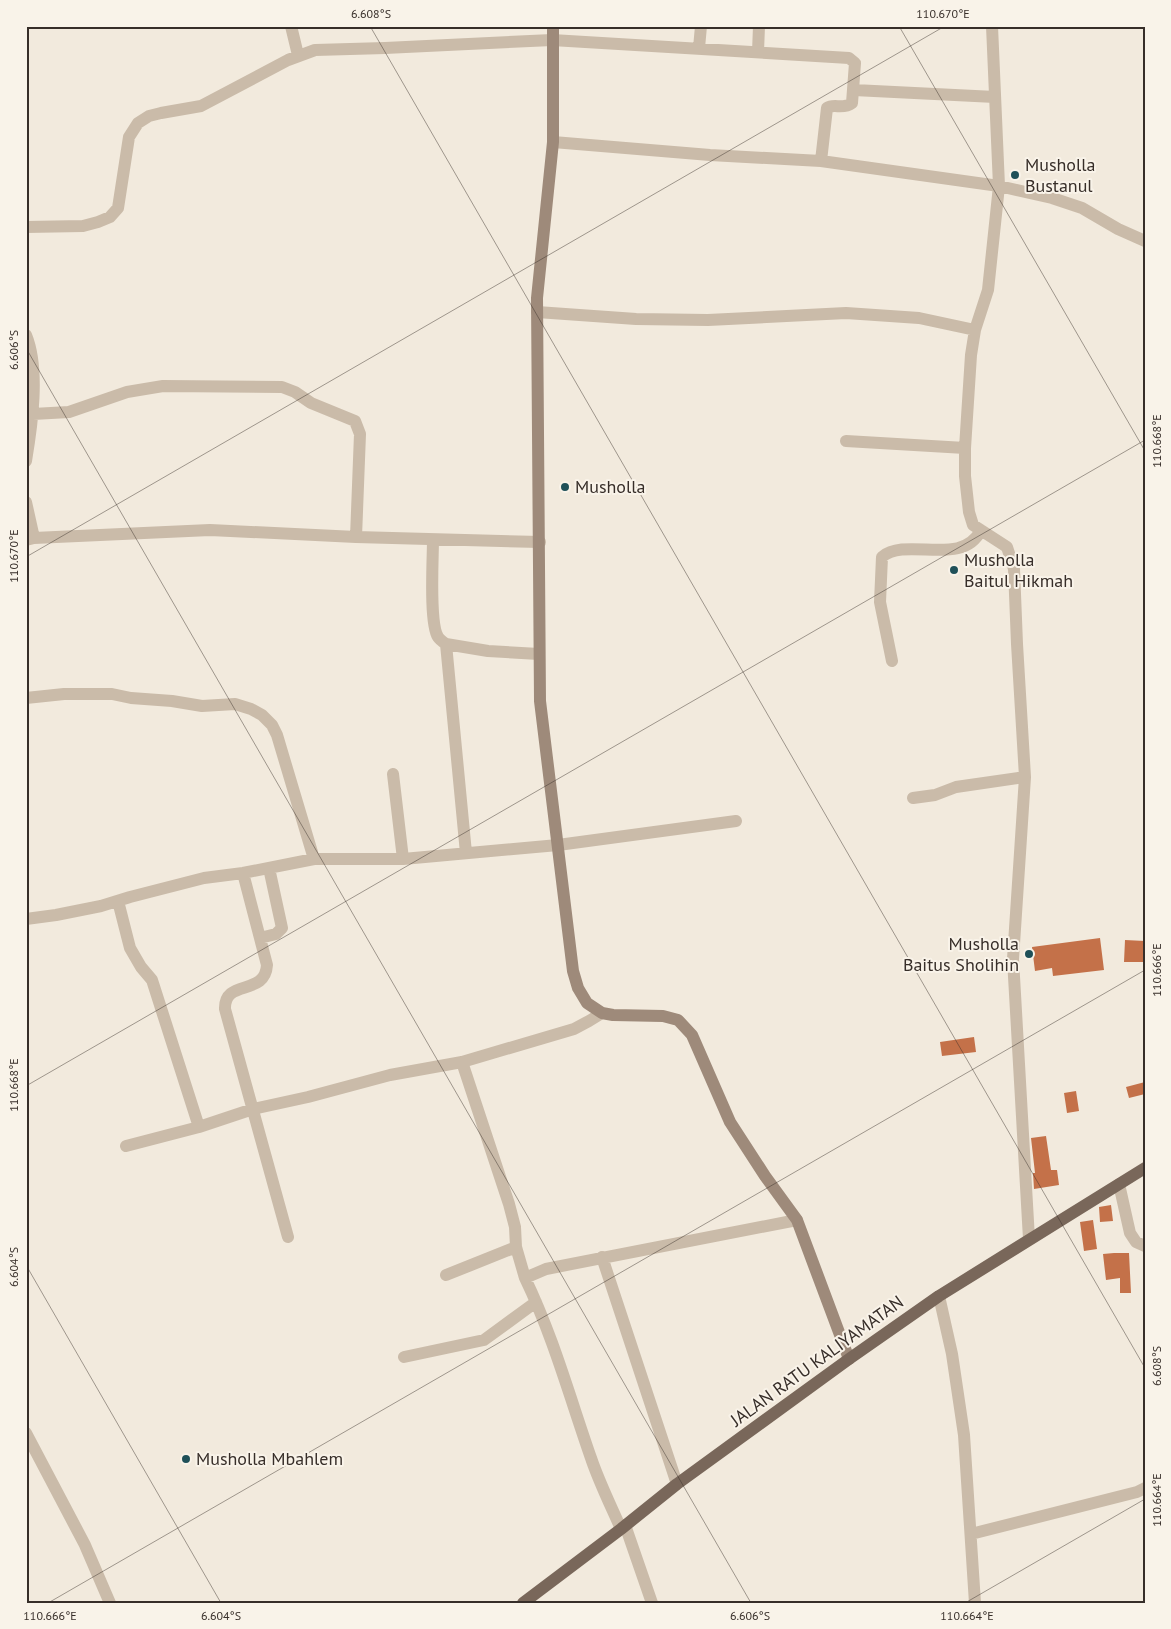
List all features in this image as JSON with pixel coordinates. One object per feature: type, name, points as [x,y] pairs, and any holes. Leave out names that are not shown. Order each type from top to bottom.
[{"type":"main road","name":"JALAN RATU KALIYAMATAN","points":[[523,1603],[677,1484],[939,1296],[1145,1168]]},
{"type":"street","points":[[291,26],[298,55]]},
{"type":"street","points":[[553,26],[553,142],[537,298],[540,701],[573,971],[578,988],[587,1003],[602,1013],[663,1016],[678,1020],[692,1035],[730,1122],[765,1176],[797,1220],[849,1359]]},
{"type":"street","points":[[699,48],[701,26]]},
{"type":"street","points":[[758,52],[759,26]]},
{"type":"street","points":[[992,26],[999,186],[988,290],[975,330],[971,356],[965,476],[969,512],[973,524],[1007,547],[1014,569],[1016,636],[1025,777],[1013,959],[1029,1239]]},
{"type":"street","points":[[26,226],[83,226],[110,216],[118,208],[129,137],[138,123],[149,116],[161,112],[201,106],[298,55],[316,50],[552,40],[849,58],[855,64],[852,103],[844,107],[830,106],[826,108],[821,162]]},
{"type":"street","points":[[854,90],[995,98]]},
{"type":"street","points":[[553,142],[710,156],[821,162],[999,186],[1052,198],[1082,208],[1118,229],[1145,241]]},
{"type":"street","points":[[537,312],[636,319],[708,320],[846,314],[919,318],[975,330]]},
{"type":"street","points":[[26,334],[30,342],[34,379],[33,414],[26,461]]},
{"type":"street","points":[[33,414],[70,412],[127,392],[163,386],[282,387],[295,392],[312,404],[355,421],[360,434],[356,537]]},
{"type":"street","points":[[846,441],[965,448]]},
{"type":"street","points":[[26,502],[30,539],[210,530],[433,540],[540,542]]},
{"type":"street","points":[[892,661],[880,602],[882,557],[887,552],[895,550],[938,551],[969,545],[977,540],[981,530]]},
{"type":"street","points":[[433,540],[432,590],[435,630],[438,638],[446,644],[488,651],[540,654]]},
{"type":"street","points":[[446,644],[466,853]]},
{"type":"street","points":[[26,698],[64,694],[112,694],[202,706],[235,704],[262,715],[272,725],[277,735],[314,859]]},
{"type":"street","points":[[393,774],[403,859]]},
{"type":"street","points":[[913,798],[935,795],[956,787],[1025,777]]},
{"type":"street","points":[[26,919],[56,916],[204,878],[243,873],[314,859],[403,859],[558,844],[736,821]]},
{"type":"street","points":[[260,938],[276,934],[282,928],[269,868]]},
{"type":"street","points":[[243,873],[267,965],[264,978],[259,982],[235,991],[225,1001],[230,1029],[288,1237]]},
{"type":"street","points":[[118,901],[130,948],[141,967],[152,980],[199,1127]]},
{"type":"street","points":[[126,1146],[199,1127],[253,1109],[308,1097],[390,1075],[462,1062],[574,1029],[602,1013]]},
{"type":"street","points":[[462,1062],[515,1227],[516,1247],[525,1278],[536,1302],[591,1460],[623,1527],[652,1603]]},
{"type":"street","points":[[1119,1184],[1130,1234],[1136,1242],[1145,1246]]},
{"type":"street","points":[[525,1278],[546,1269],[602,1257],[797,1220]]},
{"type":"street","points":[[446,1275],[516,1247]]},
{"type":"street","points":[[602,1257],[677,1484]]},
{"type":"street","points":[[939,1296],[952,1354],[964,1435],[976,1603]]},
{"type":"street","points":[[404,1357],[484,1340],[536,1302]]},
{"type":"street","points":[[26,1433],[85,1545],[110,1603]]},
{"type":"street","points":[[971,1534],[1137,1492],[1145,1488]]},
{"type":"building","points":[[1100,938],[1104,970],[1053,976],[1052,968],[1035,971],[1032,947]]},
{"type":"building","points":[[1125,940],[1145,941],[1145,962],[1124,962]]},
{"type":"building","points":[[974,1037],[976,1052],[942,1056],[940,1042]]},
{"type":"building","points":[[1145,1082],[1145,1094],[1129,1098],[1126,1087]]},
{"type":"building","points":[[1076,1091],[1079,1111],[1067,1113],[1064,1093]]},
{"type":"building","points":[[1046,1136],[1051,1170],[1057,1170],[1059,1185],[1034,1189],[1033,1173],[1035,1173],[1031,1138]]},
{"type":"building","points":[[1111,1205],[1113,1221],[1100,1222],[1099,1207]]},
{"type":"building","points":[[1093,1220],[1097,1249],[1084,1251],[1080,1222]]},
{"type":"building","points":[[1129,1253],[1131,1293],[1120,1293],[1120,1278],[1106,1280],[1103,1254]]},
{"type":"place","name":"Musholla Bustanul","points":[[1015,175]]},
{"type":"place","name":"Musholla","points":[[565,487]]},
{"type":"place","name":"Musholla Baitul Hikmah","points":[[954,570]]},
{"type":"place","name":"Musholla Baitus Sholihin","points":[[1029,954]]},
{"type":"place","name":"Musholla Mbahlem","points":[[186,1459]]}]
